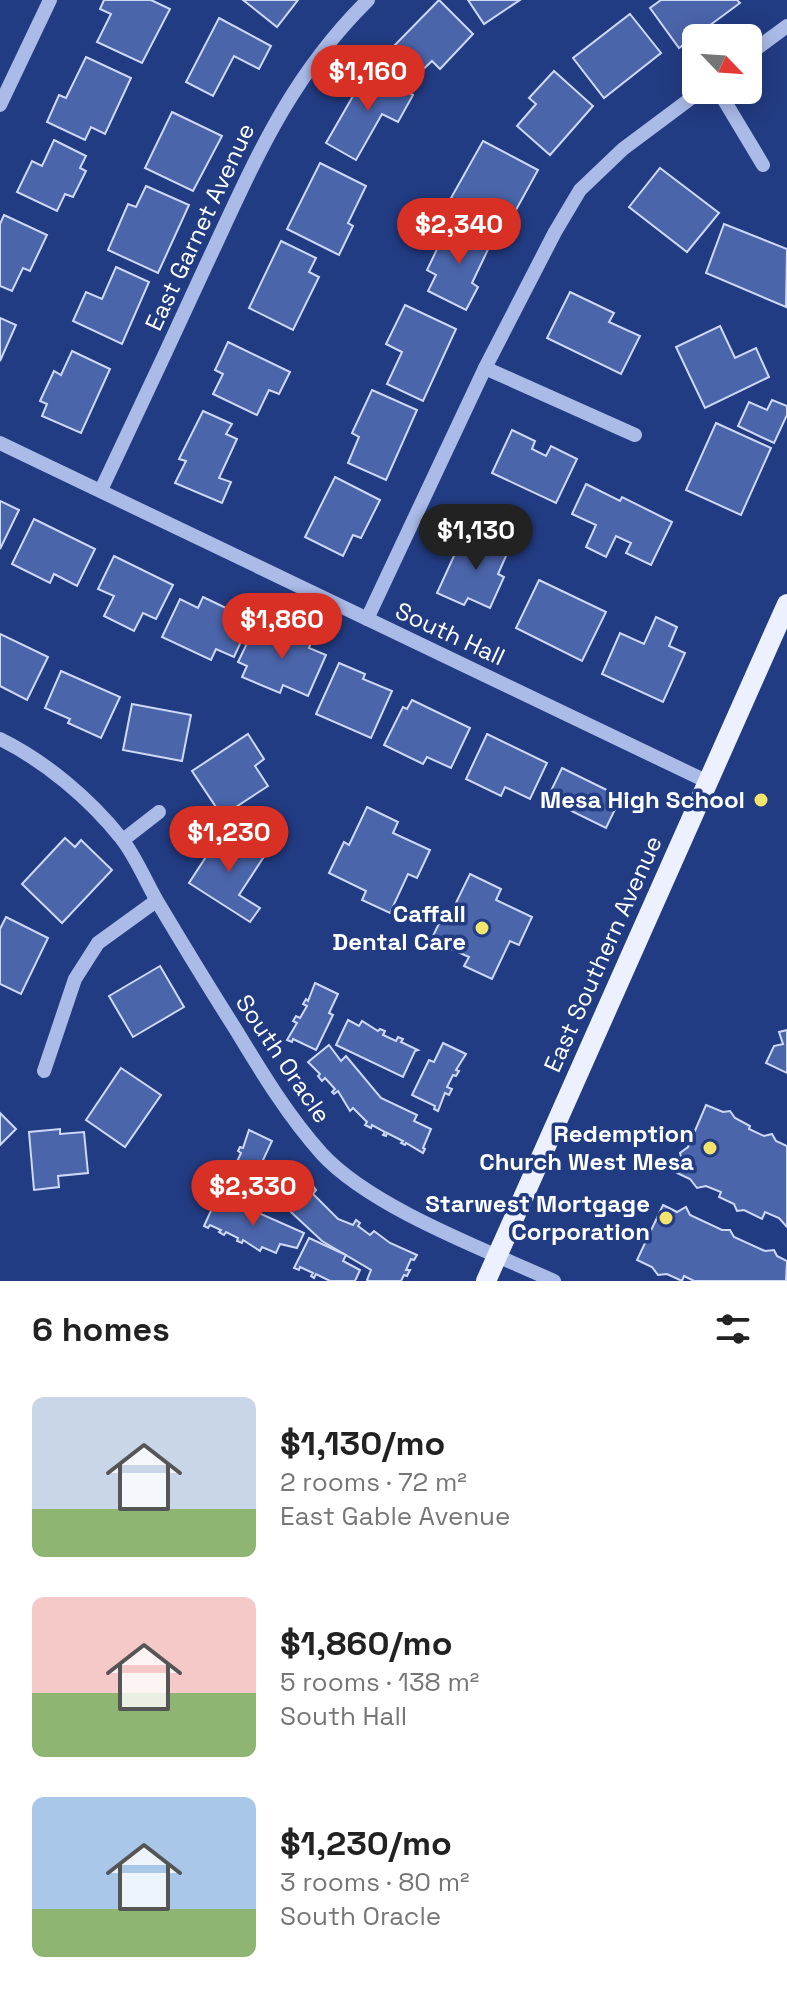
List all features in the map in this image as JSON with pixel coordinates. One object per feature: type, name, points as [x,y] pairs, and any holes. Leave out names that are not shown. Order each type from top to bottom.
[{"type":"main road","name":"East Southern Avenue","points":[[486,1281],[787,604]]},
{"type":"street","points":[[0,105],[50,0]]},
{"type":"street","name":"East Garnet Avenue","points":[[101,490],[269,130],[306,71],[341,27],[368,0]]},
{"type":"street","points":[[762,45],[787,26]]},
{"type":"street","points":[[367,619],[485,368],[580,190],[623,149],[683,104]]},
{"type":"street","points":[[726,104],[763,165]]},
{"type":"street","points":[[485,368],[635,435]]},
{"type":"street","name":"South Hall","points":[[0,443],[708,782]]},
{"type":"street","name":"South Oracle","points":[[0,739],[23,751],[57,777],[123,840],[156,901],[269,1084],[324,1155],[345,1175],[412,1215],[554,1281]]},
{"type":"street","points":[[123,840],[159,812]]},
{"type":"street","points":[[44,1071],[75,979],[98,943],[156,901]]},
{"type":"building","points":[[104,0],[151,0],[170,9],[142,63],[97,42],[111,14],[100,9]]},
{"type":"building","points":[[243,0],[298,0],[277,27]]},
{"type":"building","points":[[439,0],[473,34],[440,69],[432,61],[416,76],[390,50]]},
{"type":"building","points":[[468,0],[520,0],[484,24]]},
{"type":"building","points":[[661,0],[737,0],[740,3],[712,24],[682,24],[682,46],[679,48],[650,8]]},
{"type":"building","points":[[630,14],[661,53],[604,98],[573,58]]},
{"type":"building","points":[[219,18],[271,46],[259,69],[234,56],[213,96],[186,82]]},
{"type":"building","points":[[86,57],[131,78],[105,134],[91,127],[85,140],[47,122],[59,95],[66,98]]},
{"type":"building","points":[[368,70],[413,95],[398,122],[382,114],[356,160],[326,143]]},
{"type":"building","points":[[554,71],[593,106],[550,155],[517,126],[536,104],[529,98]]},
{"type":"building","points":[[172,112],[222,136],[193,191],[145,168]]},
{"type":"building","points":[[54,140],[86,156],[80,168],[86,171],[73,197],[65,194],[57,211],[17,192],[32,161],[42,166]]},
{"type":"building","points":[[483,141],[538,170],[506,228],[451,198]]},
{"type":"building","points":[[320,163],[366,186],[348,223],[353,226],[339,255],[287,229]]},
{"type":"building","points":[[660,168],[719,213],[687,252],[629,207]]},
{"type":"building","points":[[146,186],[189,205],[158,273],[108,250],[128,204],[136,207]]},
{"type":"building","points":[[4,215],[47,235],[30,271],[23,268],[12,291],[0,286],[0,224]]},
{"type":"building","points":[[459,223],[493,239],[472,283],[478,287],[466,310],[428,291],[436,275],[427,270],[440,243],[448,246]]},
{"type":"building","points":[[724,224],[787,249],[786,307],[706,273]]},
{"type":"building","points":[[281,241],[316,258],[309,272],[319,277],[293,330],[249,308]]},
{"type":"building","points":[[116,267],[149,282],[122,344],[73,321],[86,292],[102,299]]},
{"type":"building","points":[[570,292],[614,313],[609,322],[640,336],[621,374],[547,338]]},
{"type":"building","points":[[405,305],[456,329],[423,401],[387,384],[402,352],[386,344]]},
{"type":"building","points":[[0,318],[16,325],[0,361]]},
{"type":"building","points":[[720,326],[735,358],[756,348],[769,377],[705,408],[676,347]]},
{"type":"building","points":[[228,342],[290,372],[279,394],[269,390],[257,415],[213,394],[223,374],[215,370]]},
{"type":"building","points":[[72,351],[110,369],[81,433],[42,416],[47,404],[40,401],[54,371],[61,375]]},
{"type":"building","points":[[372,390],[417,410],[386,480],[348,463],[359,437],[352,433]]},
{"type":"building","points":[[772,400],[787,406],[787,415],[774,443],[738,426],[749,402],[767,410]]},
{"type":"building","points":[[203,411],[232,424],[226,434],[237,439],[219,478],[231,482],[222,503],[175,483],[186,461],[179,459]]},
{"type":"building","points":[[716,423],[771,448],[741,515],[686,490]]},
{"type":"building","points":[[512,430],[535,441],[532,449],[546,456],[551,446],[577,459],[556,503],[492,473]]},
{"type":"building","points":[[335,477],[380,500],[361,538],[353,535],[343,556],[305,537]]},
{"type":"building","points":[[586,484],[620,501],[622,497],[672,522],[651,565],[626,553],[631,543],[616,536],[606,557],[586,547],[596,525],[572,514]]},
{"type":"building","points":[[0,501],[19,510],[0,549]]},
{"type":"building","points":[[34,519],[95,549],[77,586],[54,574],[50,583],[12,564]]},
{"type":"building","points":[[478,532],[510,547],[498,574],[504,577],[490,608],[468,598],[464,605],[437,593],[458,547],[469,552]]},
{"type":"building","points":[[114,556],[173,585],[156,619],[143,613],[134,631],[104,616],[114,596],[98,589]]},
{"type":"building","points":[[539,580],[606,612],[582,661],[516,628]]},
{"type":"building","points":[[203,597],[251,620],[234,657],[216,649],[211,660],[162,637],[180,599],[198,608]]},
{"type":"building","points":[[656,617],[677,627],[669,646],[685,653],[663,702],[602,674],[620,633],[644,644]]},
{"type":"building","points":[[265,627],[284,635],[287,628],[312,639],[309,648],[326,655],[308,696],[283,685],[280,693],[242,677],[247,666],[238,662],[250,637],[259,641]]},
{"type":"building","points":[[0,634],[48,657],[27,700],[0,686]]},
{"type":"building","points":[[339,663],[365,674],[363,679],[392,691],[371,738],[316,714]]},
{"type":"building","points":[[61,671],[120,697],[101,738],[45,708]]},
{"type":"building","points":[[412,700],[470,728],[451,768],[427,757],[423,764],[384,745],[403,707],[407,709]]},
{"type":"building","points":[[132,704],[191,715],[182,761],[123,750]]},
{"type":"building","points":[[248,734],[264,759],[255,766],[268,786],[222,816],[192,771]]},
{"type":"building","points":[[487,734],[547,763],[530,799],[505,787],[501,796],[466,779]]},
{"type":"building","points":[[562,768],[621,797],[606,828],[547,799]]},
{"type":"building","points":[[367,807],[398,822],[393,833],[430,850],[417,878],[408,874],[390,913],[362,900],[366,891],[329,873],[344,842],[349,845]]},
{"type":"building","points":[[224,829],[265,855],[239,895],[260,908],[250,922],[189,883]]},
{"type":"building","points":[[65,838],[75,847],[81,840],[112,870],[62,923],[22,884]]},
{"type":"building","name":"Caffall Dental Care","points":[[470,874],[501,889],[496,900],[532,917],[519,945],[510,941],[492,979],[464,966],[469,957],[431,940],[446,909],[452,911]]},
{"type":"building","points":[[6,917],[48,938],[21,994],[0,984],[0,929]]},
{"type":"building","points":[[160,966],[184,1007],[133,1037],[109,996]]},
{"type":"building","points":[[315,983],[338,994],[329,1013],[333,1015],[316,1050],[293,1039],[292,1042],[287,1040],[297,1023],[293,1021],[296,1016],[300,1018],[307,1006],[303,1004],[306,999],[308,1001]]},
{"type":"building","points":[[348,1020],[359,1026],[362,1021],[378,1031],[385,1031],[383,1035],[396,1041],[398,1037],[403,1039],[401,1042],[418,1050],[403,1077],[336,1045]]},
{"type":"building","points":[[787,1030],[787,1073],[766,1063],[774,1046],[783,1044],[779,1032]]},
{"type":"building","points":[[443,1043],[466,1054],[456,1070],[459,1071],[447,1087],[452,1089],[449,1095],[445,1093],[438,1111],[434,1109],[435,1106],[412,1095],[429,1060],[434,1062]]},
{"type":"building","points":[[329,1045],[341,1061],[346,1056],[381,1098],[417,1115],[414,1121],[431,1129],[423,1153],[387,1133],[383,1135],[385,1132],[372,1125],[371,1128],[365,1125],[367,1122],[353,1108],[350,1111],[338,1091],[334,1094],[335,1089],[325,1078],[322,1081],[318,1076],[320,1074],[308,1062]]},
{"type":"building","points":[[121,1068],[161,1095],[125,1147],[86,1120]]},
{"type":"building","points":[[706,1105],[723,1112],[730,1111],[735,1118],[750,1126],[749,1129],[764,1136],[772,1134],[776,1141],[787,1146],[787,1227],[779,1218],[765,1212],[762,1219],[744,1210],[737,1211],[734,1204],[719,1197],[721,1192],[706,1186],[697,1188],[690,1179],[677,1173],[682,1161],[680,1153],[688,1147]]},
{"type":"building","points":[[0,1113],[16,1129],[0,1145]]},
{"type":"building","points":[[60,1129],[60,1134],[84,1132],[88,1173],[58,1176],[59,1187],[34,1190],[29,1132]]},
{"type":"building","points":[[249,1130],[272,1141],[263,1160],[268,1163],[251,1198],[228,1187],[227,1190],[222,1188],[232,1171],[228,1169],[231,1163],[235,1166],[241,1153],[238,1151],[240,1147],[243,1148]]},
{"type":"building","points":[[282,1166],[294,1176],[298,1173],[301,1176],[299,1180],[309,1191],[313,1186],[316,1190],[313,1194],[338,1219],[353,1225],[356,1220],[360,1223],[358,1226],[370,1235],[374,1231],[390,1243],[417,1255],[414,1260],[411,1259],[407,1276],[404,1275],[401,1281],[369,1281],[371,1270],[322,1241],[264,1187]]},
{"type":"building","points":[[215,1202],[233,1210],[236,1203],[304,1233],[297,1248],[280,1244],[276,1253],[262,1247],[260,1251],[243,1240],[242,1243],[237,1241],[238,1238],[226,1232],[224,1235],[210,1225],[208,1228],[204,1226]]},
{"type":"building","points":[[663,1205],[677,1212],[686,1207],[690,1215],[722,1230],[730,1230],[734,1237],[765,1251],[774,1250],[777,1256],[787,1261],[786,1281],[694,1281],[684,1276],[682,1281],[667,1274],[658,1275],[652,1267],[637,1260]]},
{"type":"building","points":[[309,1238],[346,1255],[343,1261],[360,1270],[355,1281],[330,1281],[316,1274],[314,1278],[311,1276],[313,1273],[300,1267],[299,1270],[294,1268]]},
{"type":"place","name":"Mesa High School","points":[[761,800]]},
{"type":"place","name":"Caffall Dental Care","points":[[482,928]]},
{"type":"place","name":"Redemption Church West Mesa","points":[[710,1148]]},
{"type":"place","name":"Starwest Mortgage Corporation","points":[[666,1218]]}]
